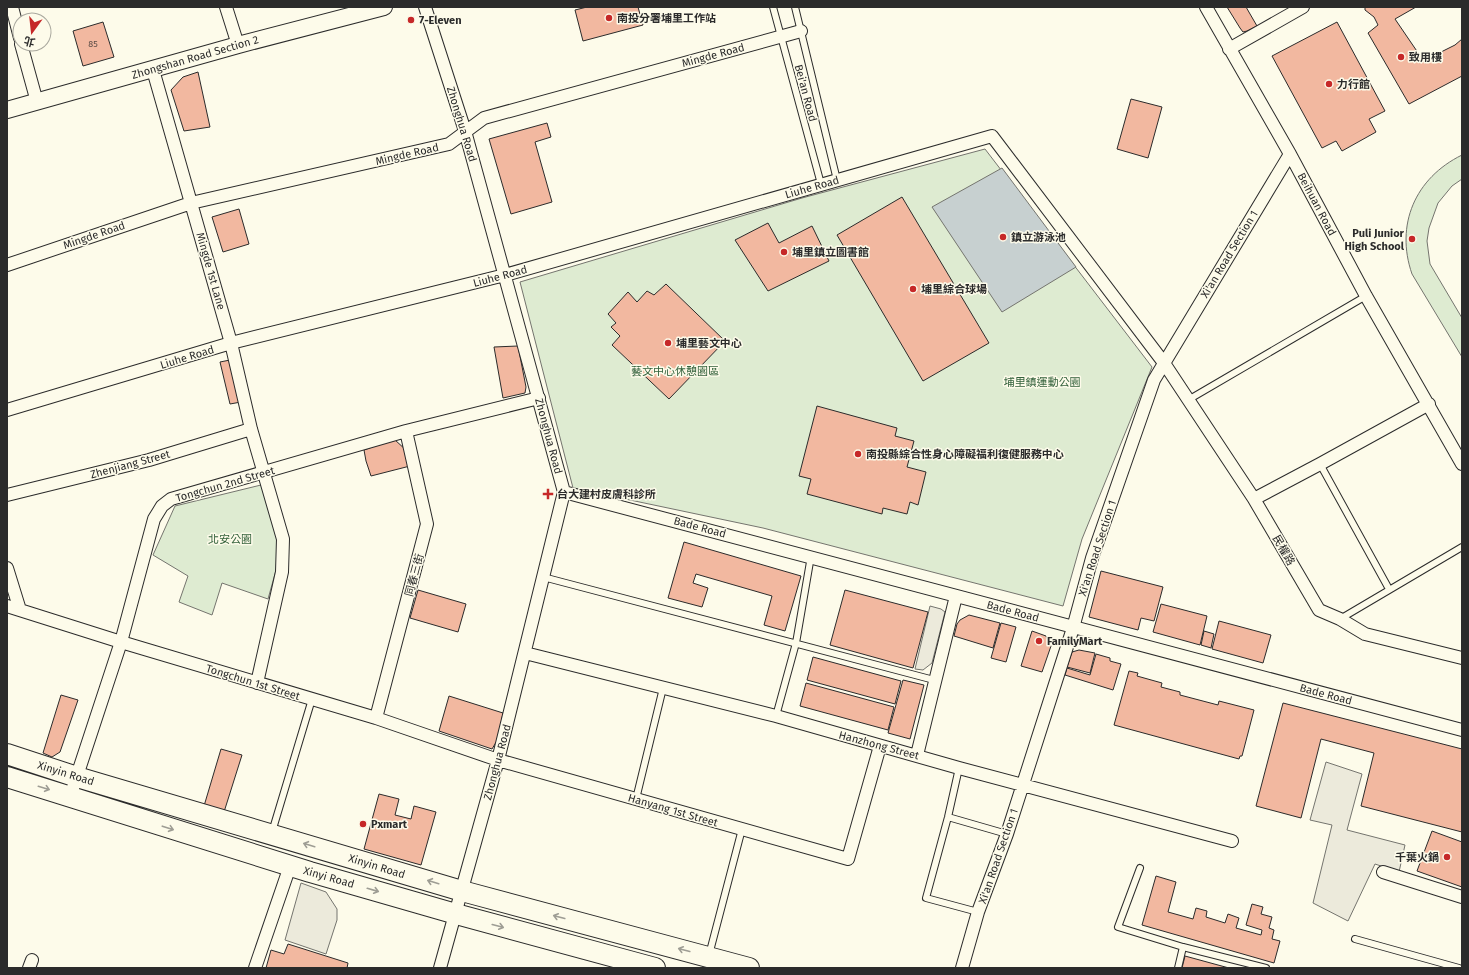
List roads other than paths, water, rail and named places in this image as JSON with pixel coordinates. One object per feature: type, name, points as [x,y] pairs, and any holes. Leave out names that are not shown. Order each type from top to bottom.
[{"type":"main road","name":"Xinyin Road","points":[[7,754],[77,777],[462,891],[749,968]]},
{"type":"main road","name":"Xinyi Road","points":[[7,777],[290,866],[456,914],[654,968]]},
{"type":"street","points":[[226,7],[238,45]]},
{"type":"street","name":"Zhongshan Road Section 2","points":[[7,110],[238,45],[384,7]]},
{"type":"street","name":"Zhonghua Road","points":[[425,7],[465,131],[564,492],[498,760],[440,968]]},
{"type":"street","name":"Beihuan Road","points":[[1206,7],[1290,154],[1366,296],[1462,464]]},
{"type":"street","points":[[1229,49],[1303,7]]},
{"type":"street","name":"Mingde Road","points":[[7,265],[191,203],[449,144],[484,118],[801,31]]},
{"type":"street","points":[[24,52],[37,102]]},
{"type":"street","name":"Mingde 1st Lane","points":[[153,70],[231,343],[251,429],[283,540],[282,572],[256,683]]},
{"type":"street","name":"Liuhe Road","points":[[7,410],[231,343],[505,275],[992,136]]},
{"type":"street","name":"民權路","points":[[992,136],[1164,363],[1254,499],[1319,610],[1340,619],[1365,634],[1462,658]]},
{"type":"street","name":"Xi'an Road Section 1","points":[[962,968],[978,912],[1007,834],[1073,628],[1092,558],[1154,380],[1290,154]]},
{"type":"street","name":"Tongchun 2nd Street","points":[[70,796],[121,642],[154,519],[162,506],[171,499],[406,431],[539,398]]},
{"type":"street","points":[[1254,499],[1429,404]]},
{"type":"street","name":"Zhenjiang Street","points":[[7,495],[149,460],[251,429]]},
{"type":"street","name":"同春三街","points":[[376,718],[427,524],[406,431]]},
{"type":"street","name":"Bade Road","points":[[564,492],[811,556],[1073,628],[1462,730]]},
{"type":"street","points":[[7,568],[20,610]]},
{"type":"street","points":[[917,755],[934,680],[956,596]]},
{"type":"street","name":"Tongchun 1st Street","points":[[7,606],[256,683],[376,718],[498,760]]},
{"type":"street","name":"Hanzhong Street","points":[[524,653],[776,716],[959,768],[1232,841]]},
{"type":"street","name":"Hanyang 1st Street","points":[[498,760],[848,859],[880,746]]},
{"type":"street","points":[[255,968],[290,866]]},
{"type":"street","points":[[1383,872],[1462,897]]},
{"type":"lane","name":"Bei'an Road","points":[[773,7],[820,184]]},
{"type":"lane","name":"Bei'an Road","points":[[795,7],[837,180]]},
{"type":"lane","points":[[1188,400],[1366,296]]},
{"type":"lane","points":[[1320,464],[1389,589]]},
{"type":"lane","points":[[1340,619],[1389,589],[1462,548]]},
{"type":"lane","points":[[776,716],[796,643],[811,556]]},
{"type":"lane","points":[[544,577],[934,680]]},
{"type":"lane","points":[[636,799],[663,688]]},
{"type":"lane","points":[[271,835],[312,699]]},
{"type":"lane","points":[[959,768],[948,817],[926,898],[978,912]]},
{"type":"lane","points":[[948,817],[1007,834]]},
{"type":"lane","points":[[708,957],[742,829]]},
{"type":"lane","points":[[1140,868],[1118,927],[1183,947],[1266,968]]},
{"type":"lane","points":[[1355,939],[1460,968]]},
{"type":"lane","points":[[1178,968],[1183,947]]},
{"type":"place","name":"南投分署埔里工作站","points":[[609,18]]},
{"type":"place","name":"7-Eleven","points":[[411,20]]},
{"type":"place","name":"致用樓","points":[[1401,57]]},
{"type":"place","name":"力行館","points":[[1329,84]]},
{"type":"place","name":"鎮立游泳池","points":[[1003,237]]},
{"type":"place","name":"Puli Junior High School","points":[[1412,239]]},
{"type":"place","name":"埔里鎮立圖書館","points":[[784,252]]},
{"type":"place","name":"埔里綜合球場","points":[[913,289]]},
{"type":"place","name":"埔里藝文中心","points":[[668,343]]},
{"type":"place","name":"南投縣綜合性身心障礙福利復健服務中心","points":[[858,454]]},
{"type":"place","name":"台大建村皮膚科診所","points":[[548,494]]},
{"type":"place","name":"FamilyMart","points":[[1039,641]]},
{"type":"place","name":"Pxmart","points":[[363,824]]},
{"type":"place","name":"千葉火鍋","points":[[1447,857]]},
{"type":"park label","name":"藝文中心休憩園區","points":[[675,371]]},
{"type":"park label","name":"埔里鎮運動公園","points":[[1042,382]]},
{"type":"park label","name":"北安公園","points":[[230,539]]}]
